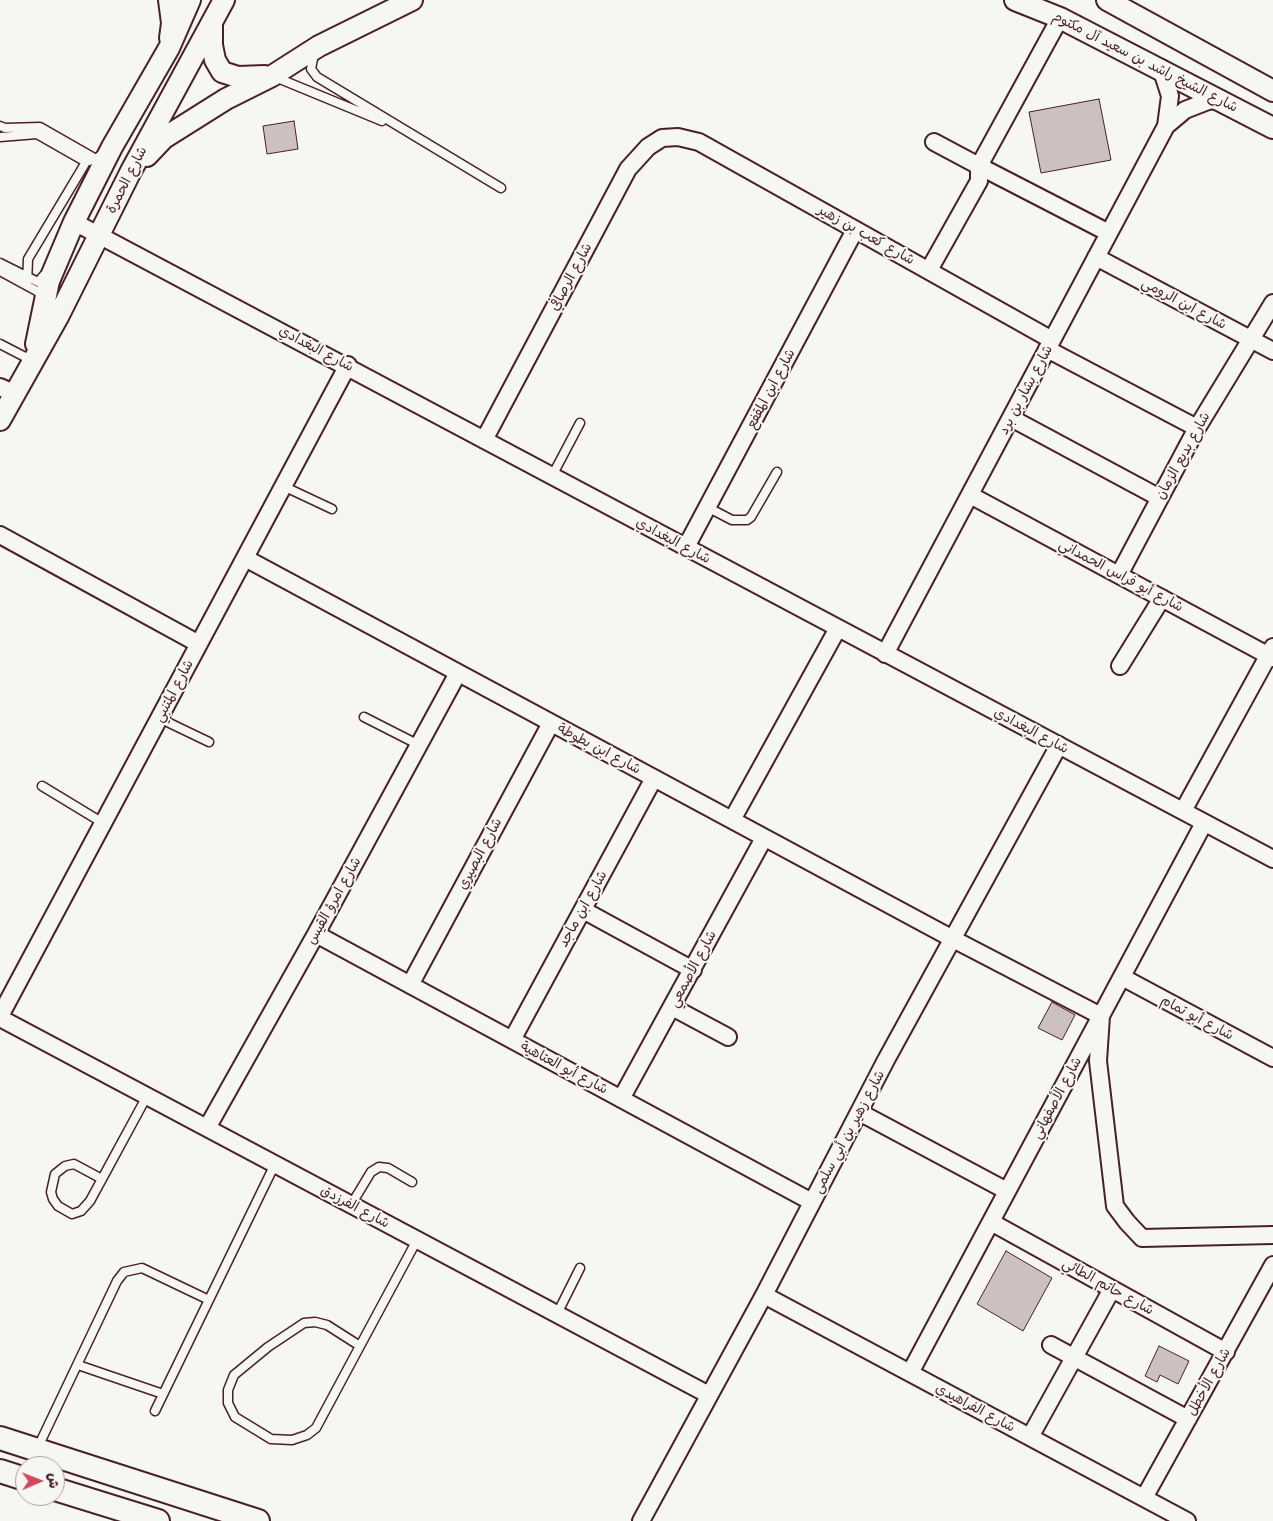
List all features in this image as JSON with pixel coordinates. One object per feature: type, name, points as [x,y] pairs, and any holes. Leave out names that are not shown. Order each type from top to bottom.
[{"type":"main road","points":[[0,1438],[258,1521]]},
{"type":"main road","points":[[0,1472],[15,1476]]},
{"type":"main road","points":[[65,1492],[150,1520]]},
{"type":"street","points":[[169,0],[172,23],[169,48]]},
{"type":"street","name":"شارع الحمرة","points":[[32,361],[56,260],[112,147],[169,48],[190,0]]},
{"type":"street","name":"شارع الحمرة","points":[[0,420],[7,390],[32,361],[59,315],[131,171],[224,0]]},
{"type":"street","points":[[131,171],[164,138],[178,128],[226,99],[272,76],[319,46],[412,0]]},
{"type":"street","name":"شارع الشيخ راشد بن سعيد آل مكتوم","points":[[1016,0],[1060,18],[1161,68],[1273,128]]},
{"type":"street","points":[[1107,0],[1273,91]]},
{"type":"street","points":[[929,270],[979,181],[979,166],[1060,18]]},
{"type":"street","points":[[212,23],[212,45],[215,60],[222,72],[238,77],[272,76]]},
{"type":"street","name":"شارع بشار بن برد","points":[[885,654],[1166,126],[1170,96],[1161,68]]},
{"type":"street","name":"شارع بشار بن برد","points":[[1166,126],[1185,110],[1208,101],[1221,99]]},
{"type":"street","name":"شارع كعب بن زهير","points":[[678,137],[699,142],[929,270],[1050,345],[1197,428]]},
{"type":"street","name":"شارع الرصافي","points":[[484,440],[628,170],[648,148],[662,138],[678,137]]},
{"type":"street","points":[[934,142],[1109,233]]},
{"type":"street","name":"شارع البغدادي","points":[[74,222],[348,365],[484,440],[1273,859]]},
{"type":"street","name":"شارع ابن المقفع","points":[[686,547],[855,230]]},
{"type":"street","name":"شارع ابن الرومي","points":[[1096,257],[1273,351]]},
{"type":"street","name":"شارع بديع الزمان","points":[[1119,575],[1197,428],[1273,303]]},
{"type":"street","name":"شارع المتنبي","points":[[0,1017],[348,365]]},
{"type":"street","points":[[1011,418],[1160,498]]},
{"type":"street","name":"شارع أبو فراس الحمداني","points":[[970,495],[1162,598],[1272,653]]},
{"type":"street","points":[[0,535],[199,644]]},
{"type":"street","name":"شارع ابن بطوطة","points":[[245,558],[764,838],[1101,1016]]},
{"type":"street","points":[[1120,666],[1162,598]]},
{"type":"street","points":[[732,820],[838,628]]},
{"type":"street","points":[[1183,811],[1272,653]]},
{"type":"street","name":"شارع امرؤ القيس","points":[[207,1128],[316,934],[458,673]]},
{"type":"street","name":"شارع البصيري","points":[[410,985],[551,723]]},
{"type":"street","name":"شارع زهير بن أبي سلمى","points":[[641,1521],[1059,745]]},
{"type":"street","name":"شارع ابن ماجد","points":[[512,1040],[654,778]]},
{"type":"street","name":"شارع الأصفهاني","points":[[910,1373],[1204,823]]},
{"type":"street","name":"شارع الأصمعي","points":[[621,1099],[764,838]]},
{"type":"street","points":[[583,910],[692,970]]},
{"type":"street","name":"شارع أبو العتاهية","points":[[316,934],[812,1202]]},
{"type":"street","name":"شارع أبو تمام","points":[[1122,977],[1273,1058]]},
{"type":"street","points":[[672,1007],[728,1037]]},
{"type":"street","points":[[1101,1016],[1098,1062],[1115,1206],[1127,1222],[1142,1238],[1273,1235]]},
{"type":"street","name":"شارع الفرزدق","points":[[0,1017],[709,1395]]},
{"type":"street","points":[[860,1112],[1007,1192]]},
{"type":"street","name":"شارع حاتم الطائي","points":[[991,1222],[1226,1352]]},
{"type":"street","name":"شارع الأخطل","points":[[1144,1498],[1273,1265]]},
{"type":"street","points":[[1030,1437],[1112,1288]]},
{"type":"street","name":"شارع الفراهيدي","points":[[764,1295],[1187,1521]]},
{"type":"street","points":[[1052,1346],[1188,1419]]},
{"type":"lane","points":[[319,46],[312,58],[311,69],[317,77],[501,188]]},
{"type":"lane","points":[[272,76],[403,130]]},
{"type":"lane","points":[[0,126],[5,128],[40,126],[96,159]]},
{"type":"lane","points":[[0,137],[37,134],[86,162]]},
{"type":"lane","points":[[27,281],[28,259],[86,162],[96,159],[112,147]]},
{"type":"lane","points":[[0,271],[27,281],[38,282],[56,260]]},
{"type":"lane","points":[[0,263],[46,296]]},
{"type":"lane","points":[[0,344],[32,361]]},
{"type":"lane","points":[[552,476],[580,423]]},
{"type":"lane","points":[[707,508],[732,520],[747,520],[752,517],[777,472]]},
{"type":"lane","points":[[283,486],[332,509]]},
{"type":"lane","points":[[364,717],[419,745]]},
{"type":"lane","points":[[159,718],[209,742]]},
{"type":"lane","points":[[42,786],[103,823]]},
{"type":"lane","points":[[102,1179],[74,1164],[65,1166],[56,1174],[51,1192],[58,1206],[72,1214],[81,1211],[90,1201],[102,1179],[147,1096]]},
{"type":"lane","points":[[154,1411],[275,1164]]},
{"type":"lane","points":[[351,1205],[371,1172],[379,1167],[388,1168],[412,1182]]},
{"type":"lane","points":[[360,1346],[327,1325],[316,1322],[304,1323],[268,1347],[234,1375],[228,1390],[228,1403],[235,1417],[271,1439],[292,1440],[307,1435],[316,1428],[417,1240]]},
{"type":"lane","points":[[37,1449],[124,1272],[142,1268],[209,1300]]},
{"type":"lane","points":[[557,1314],[580,1268]]},
{"type":"lane","points":[[78,1365],[163,1394]]},
{"type":"building","points":[[1099,99],[1111,160],[1041,173],[1029,112]]},
{"type":"building","points":[[294,121],[298,149],[267,154],[263,126]]},
{"type":"building","points":[[1052,1002],[1075,1015],[1062,1040],[1038,1028]]},
{"type":"building","points":[[1006,1251],[1052,1278],[1023,1331],[977,1304]]},
{"type":"building","points":[[1159,1346],[1189,1361],[1178,1384],[1160,1375],[1157,1382],[1145,1376]]}]
